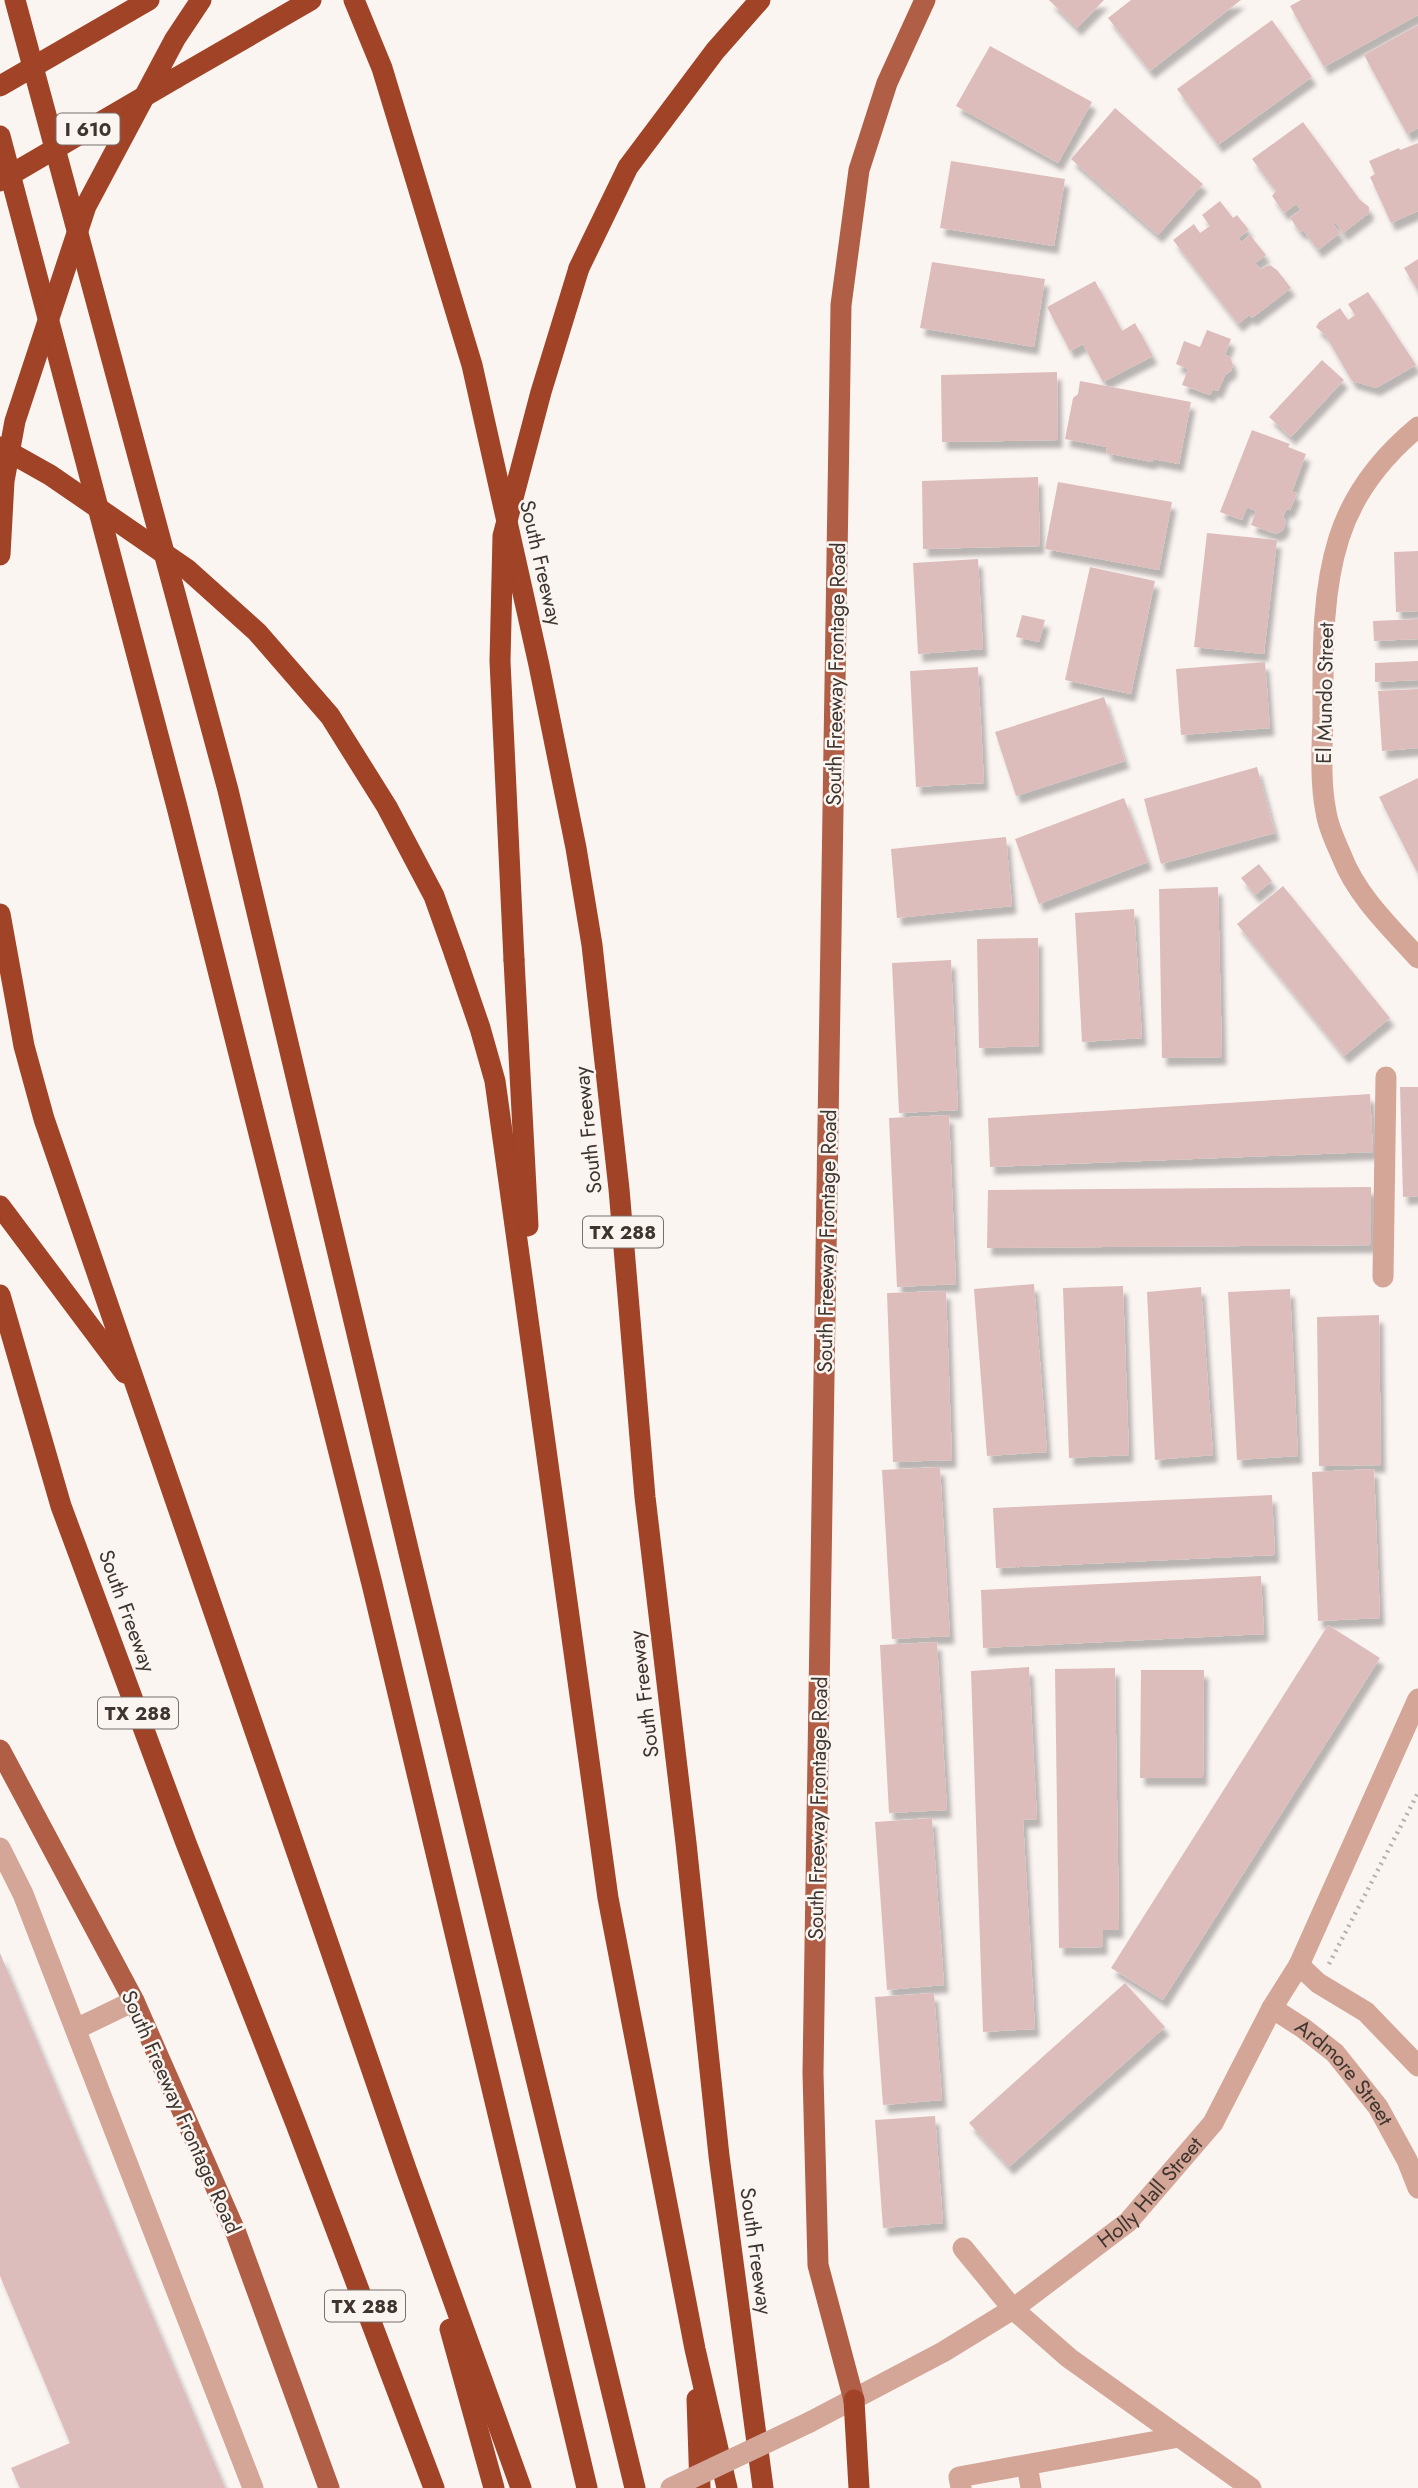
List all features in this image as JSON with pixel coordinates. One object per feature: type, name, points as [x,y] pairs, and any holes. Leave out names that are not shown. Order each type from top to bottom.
[{"type":"highway","points":[[15,0],[228,790],[635,2488]]},
{"type":"highway","points":[[0,86],[149,0]]},
{"type":"highway","points":[[0,555],[5,481],[15,421],[86,205],[175,39],[201,0]]},
{"type":"highway","name":"I 610","points":[[0,181],[311,0]]},
{"type":"highway","name":"South Freeway","points":[[354,0],[382,68],[472,365],[541,678],[584,896],[592,945],[619,1189],[645,1497],[719,2155],[763,2488]]},
{"type":"highway","points":[[535,1358],[499,661],[503,536],[541,392],[579,268],[628,167],[715,51],[760,0]]},
{"type":"highway","points":[[0,136],[180,820],[369,1571],[587,2488]]},
{"type":"highway","points":[[0,447],[50,474],[188,570],[257,632],[330,716],[387,807],[434,896],[480,1028],[495,1081],[608,1898],[695,2349],[727,2488]]},
{"type":"highway","points":[[0,914],[24,1046],[40,1107],[406,2169],[522,2488]]},
{"type":"highway","points":[[0,1206],[135,1386]]},
{"type":"highway","name":"South Freeway","points":[[0,1295],[66,1518],[186,1843],[434,2488]]},
{"type":"highway","points":[[406,2169],[495,2488]]},
{"type":"highway","points":[[695,2349],[700,2488]]},
{"type":"highway","points":[[854,2400],[859,2488]]},
{"type":"main road","name":"South Freeway Frontage Road","points":[[854,2400],[818,2265],[813,2059],[841,305],[859,170],[887,83],[925,0]]},
{"type":"main road","name":"South Freeway Frontage Road","points":[[0,1750],[134,2001],[236,2234],[330,2488]]},
{"type":"street","name":"El Mundo Street","points":[[1418,427],[1370,476],[1340,536],[1326,600],[1322,746],[1326,813],[1343,861],[1372,907],[1418,958]]},
{"type":"street","points":[[1383,1277],[1386,1077]]},
{"type":"street","name":"Holly Hall Street","points":[[671,2488],[810,2422],[943,2352],[1013,2309],[1128,2222],[1213,2123],[1272,2008],[1298,1965],[1418,1699]]},
{"type":"street","points":[[0,1849],[23,1894],[254,2488]]},
{"type":"street","points":[[1298,1965],[1318,1983],[1366,2012],[1418,2066]]},
{"type":"street","points":[[76,2029],[134,2001]]},
{"type":"street","name":"Ardmore Street","points":[[1272,2008],[1335,2053],[1378,2107],[1407,2160],[1418,2188]]},
{"type":"street","points":[[963,2248],[1013,2309],[1069,2358],[1251,2488]]},
{"type":"street","points":[[961,2488],[959,2477],[1180,2437]]},
{"type":"street","points":[[1027,2465],[1031,2488]]},
{"type":"path","points":[[1318,1983],[1418,1793]]},
{"type":"building","points":[[1049,0],[1104,0],[1077,28]]},
{"type":"building","points":[[1131,0],[1241,0],[1150,71],[1108,18]]},
{"type":"building","points":[[1301,0],[1418,0],[1418,15],[1324,67],[1290,6]]},
{"type":"building","points":[[1272,20],[1312,77],[1218,145],[1177,89]]},
{"type":"building","points":[[1418,25],[1418,128],[1407,134],[1364,55]]},
{"type":"building","points":[[990,46],[1092,102],[1058,163],[956,106]]},
{"type":"building","points":[[1115,108],[1203,184],[1158,235],[1071,159]]},
{"type":"building","points":[[1303,122],[1360,200],[1369,207],[1369,213],[1343,233],[1335,222],[1333,224],[1340,233],[1318,250],[1290,218],[1301,210],[1296,204],[1284,213],[1272,196],[1276,191],[1252,159]]},
{"type":"building","points":[[1418,143],[1418,211],[1391,223],[1370,177],[1375,174],[1369,161]]},
{"type":"building","points":[[951,161],[1065,179],[1054,246],[940,228]]},
{"type":"building","points":[[1220,201],[1233,218],[1237,215],[1249,230],[1238,238],[1242,242],[1250,235],[1266,255],[1255,263],[1260,269],[1270,265],[1291,288],[1252,318],[1249,315],[1238,324],[1173,240],[1194,224],[1200,233],[1210,226],[1202,215]]},
{"type":"building","points":[[1418,259],[1418,291],[1404,268]]},
{"type":"building","points":[[932,262],[1045,279],[1034,347],[920,328]]},
{"type":"building","points":[[1095,281],[1122,331],[1135,323],[1153,356],[1103,382],[1083,344],[1070,351],[1047,307]]},
{"type":"building","points":[[1368,292],[1416,365],[1376,388],[1352,381],[1326,336],[1316,327],[1340,308],[1348,320],[1355,315],[1348,304]]},
{"type":"building","points":[[1207,330],[1231,339],[1225,355],[1230,357],[1233,365],[1218,391],[1213,389],[1210,395],[1182,385],[1188,369],[1176,364],[1184,341],[1200,347]]},
{"type":"building","points":[[1322,360],[1344,380],[1291,437],[1269,417]]},
{"type":"building","points":[[1057,372],[1058,440],[942,442],[941,375]]},
{"type":"building","points":[[1080,381],[1191,402],[1179,464],[1106,453],[1107,447],[1065,439],[1073,398],[1078,394]]},
{"type":"building","points":[[1252,430],[1290,444],[1288,447],[1306,454],[1292,492],[1297,493],[1290,510],[1286,509],[1283,530],[1276,534],[1251,525],[1256,511],[1247,507],[1242,520],[1220,512]]},
{"type":"building","points":[[1038,477],[1040,546],[923,549],[922,481]]},
{"type":"building","points":[[1058,482],[1172,502],[1159,570],[1045,549]]},
{"type":"building","points":[[1207,533],[1277,540],[1264,654],[1194,647]]},
{"type":"building","points":[[1418,551],[1418,611],[1396,612],[1394,552]]},
{"type":"building","points":[[978,559],[983,649],[918,654],[913,563]]},
{"type":"building","points":[[1090,567],[1155,581],[1131,694],[1065,680]]},
{"type":"building","points":[[1022,615],[1045,620],[1039,642],[1016,637]]},
{"type":"building","points":[[1418,619],[1418,639],[1374,641],[1373,621]]},
{"type":"building","points":[[1418,661],[1418,680],[1375,682],[1375,663]]},
{"type":"building","points":[[1265,662],[1270,728],[1181,735],[1176,669]]},
{"type":"building","points":[[978,667],[984,783],[916,787],[910,671]]},
{"type":"building","points":[[1418,689],[1418,748],[1382,751],[1378,691]]},
{"type":"building","points":[[1104,697],[1125,761],[1016,796],[995,732]]},
{"type":"building","points":[[1257,767],[1275,833],[1161,864],[1144,799]]},
{"type":"building","points":[[1418,778],[1418,874],[1379,797]]},
{"type":"building","points":[[1124,798],[1148,862],[1039,904],[1015,839]]},
{"type":"building","points":[[1006,837],[1012,906],[897,918],[891,849]]},
{"type":"building","points":[[1259,864],[1272,881],[1255,895],[1241,878]]},
{"type":"building","points":[[1283,886],[1390,1018],[1344,1056],[1237,924]]},
{"type":"building","points":[[1218,887],[1222,1057],[1162,1058],[1159,889]]},
{"type":"building","points":[[1134,909],[1142,1038],[1082,1042],[1075,913]]},
{"type":"building","points":[[1038,938],[1039,1046],[979,1048],[977,939]]},
{"type":"building","points":[[951,960],[958,1110],[899,1113],[892,963]]},
{"type":"building","points":[[1400,1087],[1418,1087],[1418,1196],[1403,1197]]},
{"type":"building","points":[[1370,1094],[1373,1152],[990,1167],[988,1118]]},
{"type":"building","points":[[949,1115],[956,1284],[897,1287],[889,1118]]},
{"type":"building","points":[[1371,1187],[1371,1245],[987,1248],[988,1190]]},
{"type":"building","points":[[1034,1284],[1047,1452],[987,1456],[974,1289]]},
{"type":"building","points":[[1123,1286],[1129,1455],[1069,1458],[1063,1288]]},
{"type":"building","points":[[1201,1287],[1213,1455],[1155,1460],[1147,1292]]},
{"type":"building","points":[[1290,1289],[1298,1456],[1237,1460],[1228,1292]]},
{"type":"building","points":[[946,1291],[952,1460],[893,1462],[887,1293]]},
{"type":"building","points":[[1379,1315],[1381,1465],[1319,1466],[1317,1317]]},
{"type":"building","points":[[940,1467],[950,1636],[892,1639],[882,1470]]},
{"type":"building","points":[[1374,1469],[1380,1618],[1318,1621],[1312,1472]]},
{"type":"building","points":[[1272,1495],[1275,1555],[996,1568],[993,1508]]},
{"type":"building","points":[[1261,1576],[1264,1634],[983,1648],[981,1590]]},
{"type":"building","points":[[1328,1625],[1380,1658],[1163,2000],[1111,1968]]},
{"type":"building","points":[[937,1642],[947,1810],[889,1813],[880,1645]]},
{"type":"building","points":[[1029,1667],[1037,1819],[1023,1820],[1035,2029],[983,2032],[971,1671]]},
{"type":"building","points":[[1115,1668],[1119,1930],[1103,1930],[1103,1947],[1059,1948],[1055,1669]]},
{"type":"building","points":[[1141,1670],[1204,1670],[1203,1778],[1140,1778]]},
{"type":"building","points":[[932,1818],[944,1985],[887,1990],[875,1822]]},
{"type":"building","points":[[0,1953],[225,2488],[20,2488],[11,2468],[70,2443],[0,2276]]},
{"type":"building","points":[[1125,1983],[1165,2027],[1009,2167],[969,2123]]},
{"type":"building","points":[[934,1993],[942,2100],[883,2105],[875,1997]]},
{"type":"building","points":[[935,2116],[943,2223],[883,2228],[875,2120]]}]
